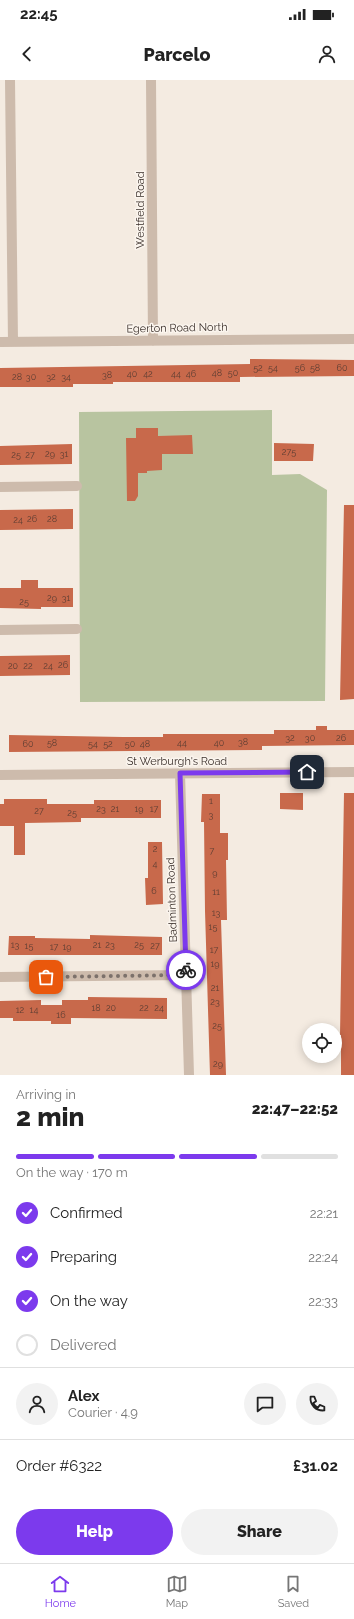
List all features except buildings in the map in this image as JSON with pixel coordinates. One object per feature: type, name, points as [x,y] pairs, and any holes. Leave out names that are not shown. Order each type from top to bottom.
[{"type":"street","points":[[10,80],[13,342]]},
{"type":"street","name":"Westfield Road","points":[[151,80],[153,340]]},
{"type":"street","name":"Egerton Road North","points":[[0,342],[354,339]]},
{"type":"street","points":[[0,487],[77,486]]},
{"type":"street","points":[[0,630],[77,629]]},
{"type":"street","name":"St Werburgh's Road","points":[[0,774],[354,772]]},
{"type":"street","name":"Badminton Road","points":[[180,773],[189,1075]]},
{"type":"street","points":[[0,977],[186,975]]},
{"type":"green space","points":[[272,410],[272,475],[300,474],[327,490],[325,701],[80,702],[79,412]]},
{"type":"way so far","points":[[46,977],[186,975],[186,970]]},
{"type":"route","points":[[186,970],[180,773],[307,772]]}]
